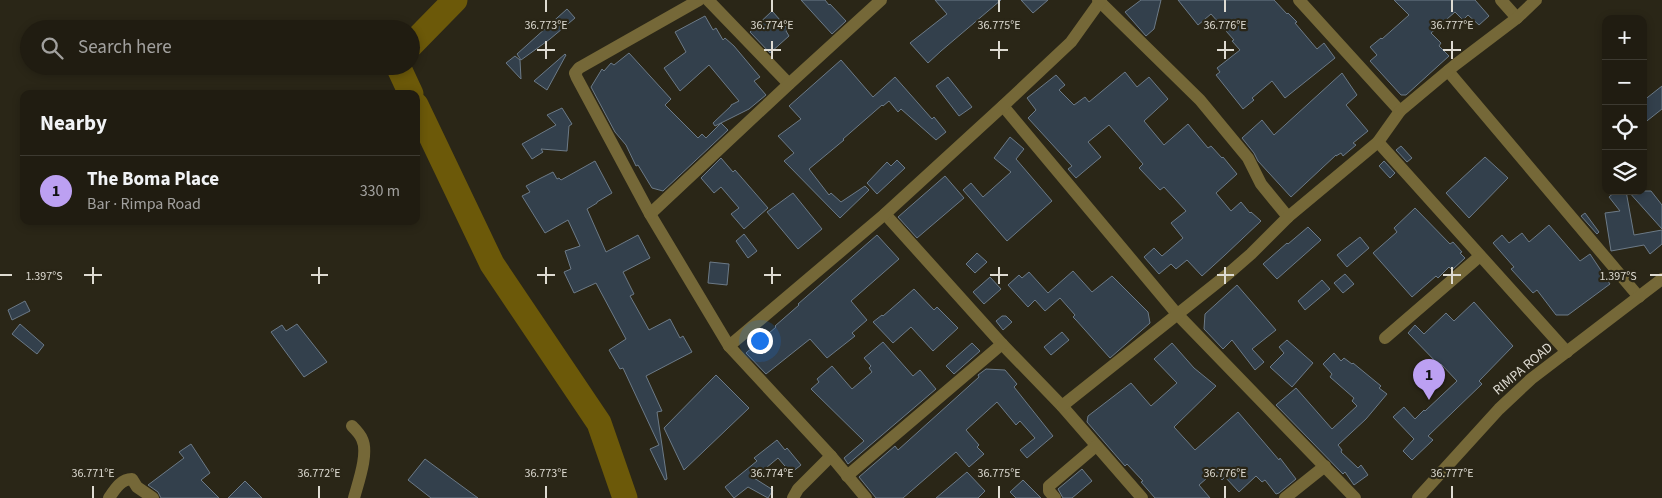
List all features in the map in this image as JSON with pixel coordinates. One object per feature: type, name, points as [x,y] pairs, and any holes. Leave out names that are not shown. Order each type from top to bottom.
[{"type":"street","points":[[699,0],[579,68],[575,73],[650,214],[729,346],[831,456],[866,498]]},
{"type":"street","points":[[708,0],[789,84]]},
{"type":"street","points":[[650,214],[881,0]]},
{"type":"street","points":[[729,346],[885,214],[1004,106],[1071,42],[1100,0],[1200,100],[1248,158],[1261,184],[1288,217]]},
{"type":"street","points":[[1298,0],[1400,111]]},
{"type":"street","points":[[1501,0],[1517,18]]},
{"type":"street","points":[[1062,406],[1251,254],[1288,217],[1378,142],[1400,111],[1517,18],[1536,0]]},
{"type":"street","points":[[1448,71],[1639,297]]},
{"type":"street","points":[[1004,106],[1177,314],[1355,498]]},
{"type":"street","points":[[1378,142],[1567,352]]},
{"type":"street","points":[[885,214],[1002,344],[1062,406],[1142,498]]},
{"type":"street","points":[[1385,338],[1480,256]]},
{"type":"street","name":"RIMPA ROAD","points":[[1418,498],[1499,409],[1531,379],[1662,279]]},
{"type":"street","points":[[846,476],[1002,344]]},
{"type":"street","points":[[352,426],[362,438],[364,444],[360,476],[354,498]]},
{"type":"street","points":[[1055,498],[1049,491],[1049,486],[1096,446]]},
{"type":"street","points":[[793,498],[798,489],[831,456]]},
{"type":"street","points":[[1284,498],[1325,466]]},
{"type":"street","points":[[109,498],[123,481],[132,479],[137,487],[153,498]]},
{"type":"building","points":[[801,0],[825,0],[846,21],[832,34]]},
{"type":"building","points":[[935,0],[1001,0],[928,63],[910,43],[947,14]]},
{"type":"building","points":[[1021,0],[1048,0],[1033,13]]},
{"type":"building","points":[[1141,0],[1161,0],[1154,29],[1146,36],[1125,12]]},
{"type":"building","points":[[1178,0],[1274,0],[1297,22],[1295,23],[1317,49],[1324,43],[1335,58],[1285,98],[1272,81],[1252,98],[1254,100],[1243,109],[1216,75],[1220,72],[1217,68],[1240,50],[1232,41],[1234,40],[1211,14],[1198,25]]},
{"type":"building","points":[[1394,0],[1475,0],[1489,16],[1479,25],[1468,15],[1463,20],[1455,12],[1431,33],[1441,43],[1439,46],[1449,56],[1406,95],[1401,95],[1370,61],[1377,55],[1370,47],[1409,15]]},
{"type":"building","points":[[567,9],[575,18],[521,60],[517,54]]},
{"type":"building","points":[[772,11],[789,30],[786,31],[789,36],[770,53],[750,32]]},
{"type":"building","points":[[705,16],[713,30],[716,28],[723,40],[725,38],[734,46],[760,77],[754,81],[766,95],[749,109],[715,126],[713,123],[731,105],[739,101],[709,65],[680,91],[664,68],[686,52],[675,32]]},
{"type":"building","points":[[629,53],[671,99],[665,105],[698,138],[702,134],[706,138],[721,123],[728,130],[663,191],[652,188],[638,165],[636,166],[626,145],[615,132],[591,87],[602,69],[604,71],[611,63],[614,65]]},
{"type":"building","points":[[565,54],[547,90],[534,81]]},
{"type":"building","points":[[515,56],[520,60],[521,79],[506,63]]},
{"type":"building","points":[[841,60],[873,97],[895,77],[946,132],[936,140],[901,109],[898,112],[889,101],[882,105],[809,169],[829,195],[831,193],[841,202],[865,186],[869,190],[840,218],[784,161],[794,153],[778,136],[801,119],[789,106]]},
{"type":"building","points":[[1125,72],[1137,87],[1149,77],[1168,99],[1144,121],[1164,145],[1188,124],[1208,148],[1211,146],[1237,174],[1216,193],[1231,211],[1241,202],[1250,213],[1261,221],[1202,276],[1187,260],[1176,269],[1171,264],[1159,274],[1144,257],[1154,248],[1162,256],[1183,238],[1171,223],[1186,211],[1164,187],[1160,190],[1139,168],[1143,164],[1109,125],[1088,142],[1101,157],[1076,178],[1068,169],[1072,166],[1028,118],[1036,110],[1027,98],[1056,75],[1065,85],[1059,90],[1074,105],[1085,97],[1089,102]]},
{"type":"building","points":[[1342,73],[1357,95],[1346,105],[1368,131],[1353,143],[1356,145],[1343,156],[1341,153],[1336,155],[1291,197],[1258,161],[1242,138],[1262,120],[1274,135]]},
{"type":"building","points":[[948,77],[972,107],[959,116],[936,86]]},
{"type":"building","points":[[1662,86],[1662,109],[1647,121],[1647,105],[1647,98]]},
{"type":"building","points":[[562,108],[572,124],[569,126],[567,151],[541,149],[543,152],[532,159],[522,144],[556,125],[547,115]]},
{"type":"building","points":[[1010,137],[1024,149],[1016,159],[1052,201],[1007,241],[963,190],[971,183],[983,197],[1011,172],[994,158]]},
{"type":"building","points":[[1401,146],[1412,158],[1407,162],[1396,150]]},
{"type":"building","points":[[1485,157],[1508,178],[1469,218],[1446,193]]},
{"type":"building","points":[[721,158],[733,172],[735,170],[768,208],[744,229],[731,214],[739,208],[721,187],[714,193],[701,178]]},
{"type":"building","points":[[897,160],[905,168],[877,194],[867,183],[887,162],[891,166]]},
{"type":"building","points":[[595,161],[612,193],[587,209],[606,252],[638,235],[650,258],[623,272],[634,294],[630,296],[649,330],[670,319],[680,338],[683,336],[692,352],[646,376],[662,411],[657,412],[667,479],[665,480],[650,449],[659,445],[623,368],[620,369],[609,350],[626,339],[596,283],[574,293],[564,272],[571,269],[565,251],[580,246],[568,220],[545,233],[522,196],[530,192],[526,186],[553,172],[557,179],[561,180]]},
{"type":"building","points":[[1384,161],[1395,173],[1390,178],[1379,166]]},
{"type":"building","points":[[945,176],[964,198],[917,238],[898,217]]},
{"type":"building","points":[[1647,191],[1651,191],[1662,205],[1662,229],[1632,195],[1647,195]]},
{"type":"building","points":[[793,193],[822,229],[798,249],[767,212]]},
{"type":"building","points":[[1611,195],[1627,195],[1634,235],[1662,230],[1662,244],[1650,254],[1644,245],[1611,251],[1605,213],[1620,211],[1609,197]]},
{"type":"building","points":[[1415,208],[1450,244],[1453,242],[1465,258],[1452,270],[1449,267],[1438,278],[1436,276],[1412,297],[1373,253],[1397,232],[1394,228]]},
{"type":"building","points":[[1585,213],[1599,232],[1597,234],[1581,216]]},
{"type":"building","points":[[1549,225],[1580,261],[1590,254],[1610,284],[1568,315],[1556,315],[1537,290],[1533,293],[1511,269],[1514,267],[1493,243],[1502,235],[1509,243],[1522,233],[1529,242]]},
{"type":"building","points":[[1308,227],[1321,240],[1277,279],[1263,264]]},
{"type":"building","points":[[744,234],[757,251],[748,258],[736,241]]},
{"type":"building","points":[[877,235],[899,259],[851,301],[867,320],[852,333],[855,336],[827,358],[810,339],[766,374],[746,353],[776,327],[798,304]]},
{"type":"building","points":[[1360,237],[1369,248],[1347,267],[1337,255]]},
{"type":"building","points":[[977,253],[987,262],[975,273],[966,264]]},
{"type":"building","points":[[710,262],[729,264],[727,285],[708,283]]},
{"type":"building","points":[[1073,271],[1092,292],[1112,276],[1148,312],[1150,323],[1110,358],[1073,317],[1075,315],[1060,298],[1045,311],[1035,300],[1028,307],[1008,285],[1019,275],[1022,278],[1029,272],[1048,293]]},
{"type":"building","points":[[1345,274],[1354,284],[1343,293],[1334,283]]},
{"type":"building","points":[[990,277],[1001,289],[984,304],[973,292]]},
{"type":"building","points":[[1322,280],[1330,289],[1305,310],[1298,301]]},
{"type":"building","points":[[1237,285],[1276,330],[1252,349],[1264,362],[1255,370],[1232,340],[1223,349],[1204,329],[1205,314]]},
{"type":"building","points":[[914,289],[934,310],[937,307],[958,328],[933,351],[911,327],[893,343],[873,322],[883,316]]},
{"type":"building","points":[[25,301],[30,311],[12,320],[8,310]]},
{"type":"building","points":[[1474,302],[1513,346],[1479,381],[1482,384],[1428,436],[1433,440],[1412,460],[1403,451],[1414,439],[1393,417],[1404,407],[1415,419],[1457,381],[1408,333],[1415,325],[1424,334],[1446,313],[1454,321]]},
{"type":"building","points":[[1002,316],[1006,316],[1012,322],[1003,330],[996,321]]},
{"type":"building","points":[[20,324],[44,345],[37,354],[12,334]]},
{"type":"building","points":[[297,324],[327,362],[304,377],[271,332],[282,325],[286,331]]},
{"type":"building","points":[[1062,332],[1069,340],[1051,355],[1044,347]]},
{"type":"building","points":[[1287,340],[1313,363],[1292,387],[1270,367],[1284,353],[1279,347]]},
{"type":"building","points":[[883,342],[913,376],[920,370],[936,389],[848,464],[844,458],[864,441],[811,389],[819,382],[817,379],[832,366],[852,389],[872,372],[869,368],[871,366],[864,358]]},
{"type":"building","points":[[972,343],[980,351],[954,374],[946,366]]},
{"type":"building","points":[[1172,343],[1194,368],[1216,386],[1174,427],[1195,450],[1238,412],[1279,460],[1280,458],[1296,479],[1279,493],[1276,494],[1265,480],[1262,482],[1256,476],[1239,492],[1225,477],[1222,480],[1214,472],[1199,485],[1210,498],[1155,498],[1141,482],[1143,481],[1127,464],[1125,466],[1087,422],[1088,416],[1131,383],[1151,406],[1177,383],[1154,359]]},
{"type":"building","points":[[1334,353],[1341,361],[1344,358],[1353,363],[1381,386],[1379,388],[1387,394],[1366,419],[1338,445],[1342,450],[1341,452],[1358,468],[1361,465],[1368,475],[1354,485],[1345,472],[1343,474],[1276,405],[1296,388],[1332,429],[1357,406],[1352,401],[1354,398],[1330,377],[1332,374],[1323,364]]},
{"type":"building","points":[[986,369],[1005,370],[1017,384],[1014,387],[1053,436],[1027,458],[1020,450],[1035,438],[1020,421],[1016,425],[997,402],[966,430],[984,454],[969,467],[956,452],[903,498],[876,498],[859,477],[895,446],[898,450]]},
{"type":"building","points":[[716,375],[749,408],[684,470],[664,428]]},
{"type":"building","points":[[777,440],[785,450],[787,448],[801,465],[791,473],[778,458],[754,478],[773,490],[768,498],[748,487],[734,498],[725,487],[757,461],[754,458]]},
{"type":"building","points":[[191,444],[210,473],[201,480],[219,498],[161,498],[158,492],[148,485],[184,458],[179,452]]},
{"type":"building","points":[[425,459],[478,498],[431,498],[408,480]]},
{"type":"building","points":[[1082,469],[1092,481],[1072,498],[1063,498],[1058,489]]},
{"type":"building","points":[[967,472],[985,491],[978,498],[936,498]]},
{"type":"building","points":[[1023,480],[1041,498],[1016,498],[1010,492]]},
{"type":"building","points":[[245,481],[262,498],[228,498]]},
{"type":"waterway","points":[[420,36],[455,0]]},
{"type":"waterway","points":[[402,75],[409,90]]},
{"type":"waterway","points":[[420,113],[492,264],[599,423],[625,498]]},
{"type":"place","name":"The Boma Place","points":[[1429,400]]}]
